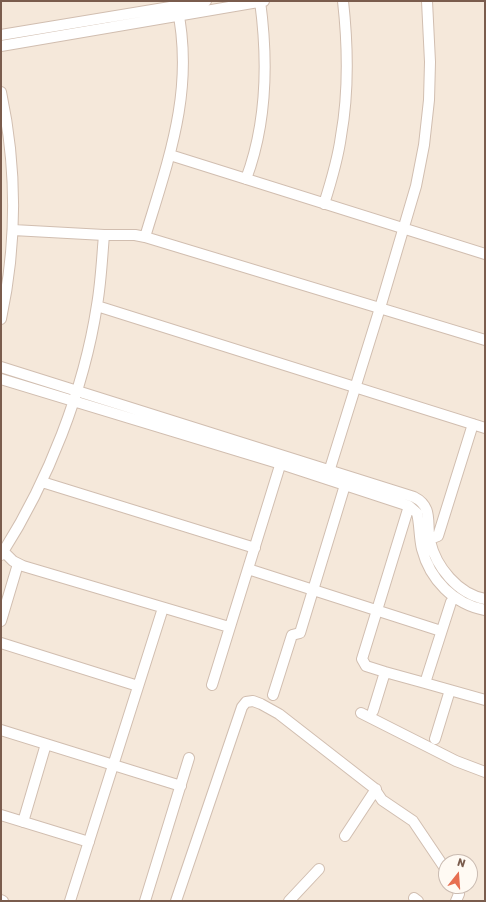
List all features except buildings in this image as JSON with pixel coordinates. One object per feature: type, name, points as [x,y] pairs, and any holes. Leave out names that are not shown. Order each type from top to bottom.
[{"type":"street","points":[[1,46],[178,11],[206,1]]},
{"type":"street","points":[[1,35],[261,1],[265,56],[263,99],[259,134],[246,179]]},
{"type":"street","points":[[324,204],[333,176],[341,136],[347,87],[347,50],[342,1]]},
{"type":"street","points":[[328,475],[416,186],[424,145],[429,100],[430,62],[427,1]]},
{"type":"street","points":[[145,237],[170,155],[178,120],[182,92],[183,43],[178,11]]},
{"type":"street","points":[[1,92],[9,136],[12,178],[13,230],[11,260],[1,319]]},
{"type":"street","points":[[170,155],[485,254]]},
{"type":"street","points":[[13,230],[104,235],[135,235],[145,237],[485,340]]},
{"type":"street","points":[[104,235],[102,269],[97,306],[76,396],[42,482],[2,553],[18,564],[229,628]]},
{"type":"street","points":[[97,306],[356,386],[485,428]]},
{"type":"street","points":[[1,367],[76,396],[328,475],[409,495],[419,499],[426,507],[428,513],[430,522],[430,539],[437,560],[448,576],[462,589],[485,600]]},
{"type":"street","points":[[1,379],[76,396]]},
{"type":"street","points":[[430,539],[438,536],[473,424]]},
{"type":"street","points":[[212,685],[282,460]]},
{"type":"street","points":[[328,475],[345,485],[409,506],[417,513],[422,549],[431,571],[438,582],[455,597],[476,608],[485,610]]},
{"type":"street","points":[[42,482],[255,548]]},
{"type":"street","points":[[273,695],[292,635],[300,633],[345,485]]},
{"type":"street","points":[[409,506],[362,659],[366,666],[485,700]]},
{"type":"street","points":[[1,621],[18,564]]},
{"type":"street","points":[[248,569],[441,631]]},
{"type":"street","points":[[424,683],[451,602],[455,597]]},
{"type":"street","points":[[70,901],[163,608]]},
{"type":"street","points":[[1,643],[138,686]]},
{"type":"street","points":[[373,712],[386,672]]},
{"type":"street","points":[[435,739],[450,690]]},
{"type":"street","points":[[176,901],[242,707],[246,702],[253,701],[279,714],[376,789],[382,800],[413,821],[438,858]]},
{"type":"street","points":[[361,713],[456,761],[485,772]]},
{"type":"street","points":[[1,730],[181,786]]},
{"type":"street","points":[[23,822],[46,744]]},
{"type":"street","points":[[145,901],[189,758]]},
{"type":"street","points":[[345,836],[376,789]]},
{"type":"street","points":[[1,815],[89,842]]},
{"type":"street","points":[[289,901],[319,869]]},
{"type":"shaded area","points":[[1,1],[485,1],[485,901],[1,901]]}]
